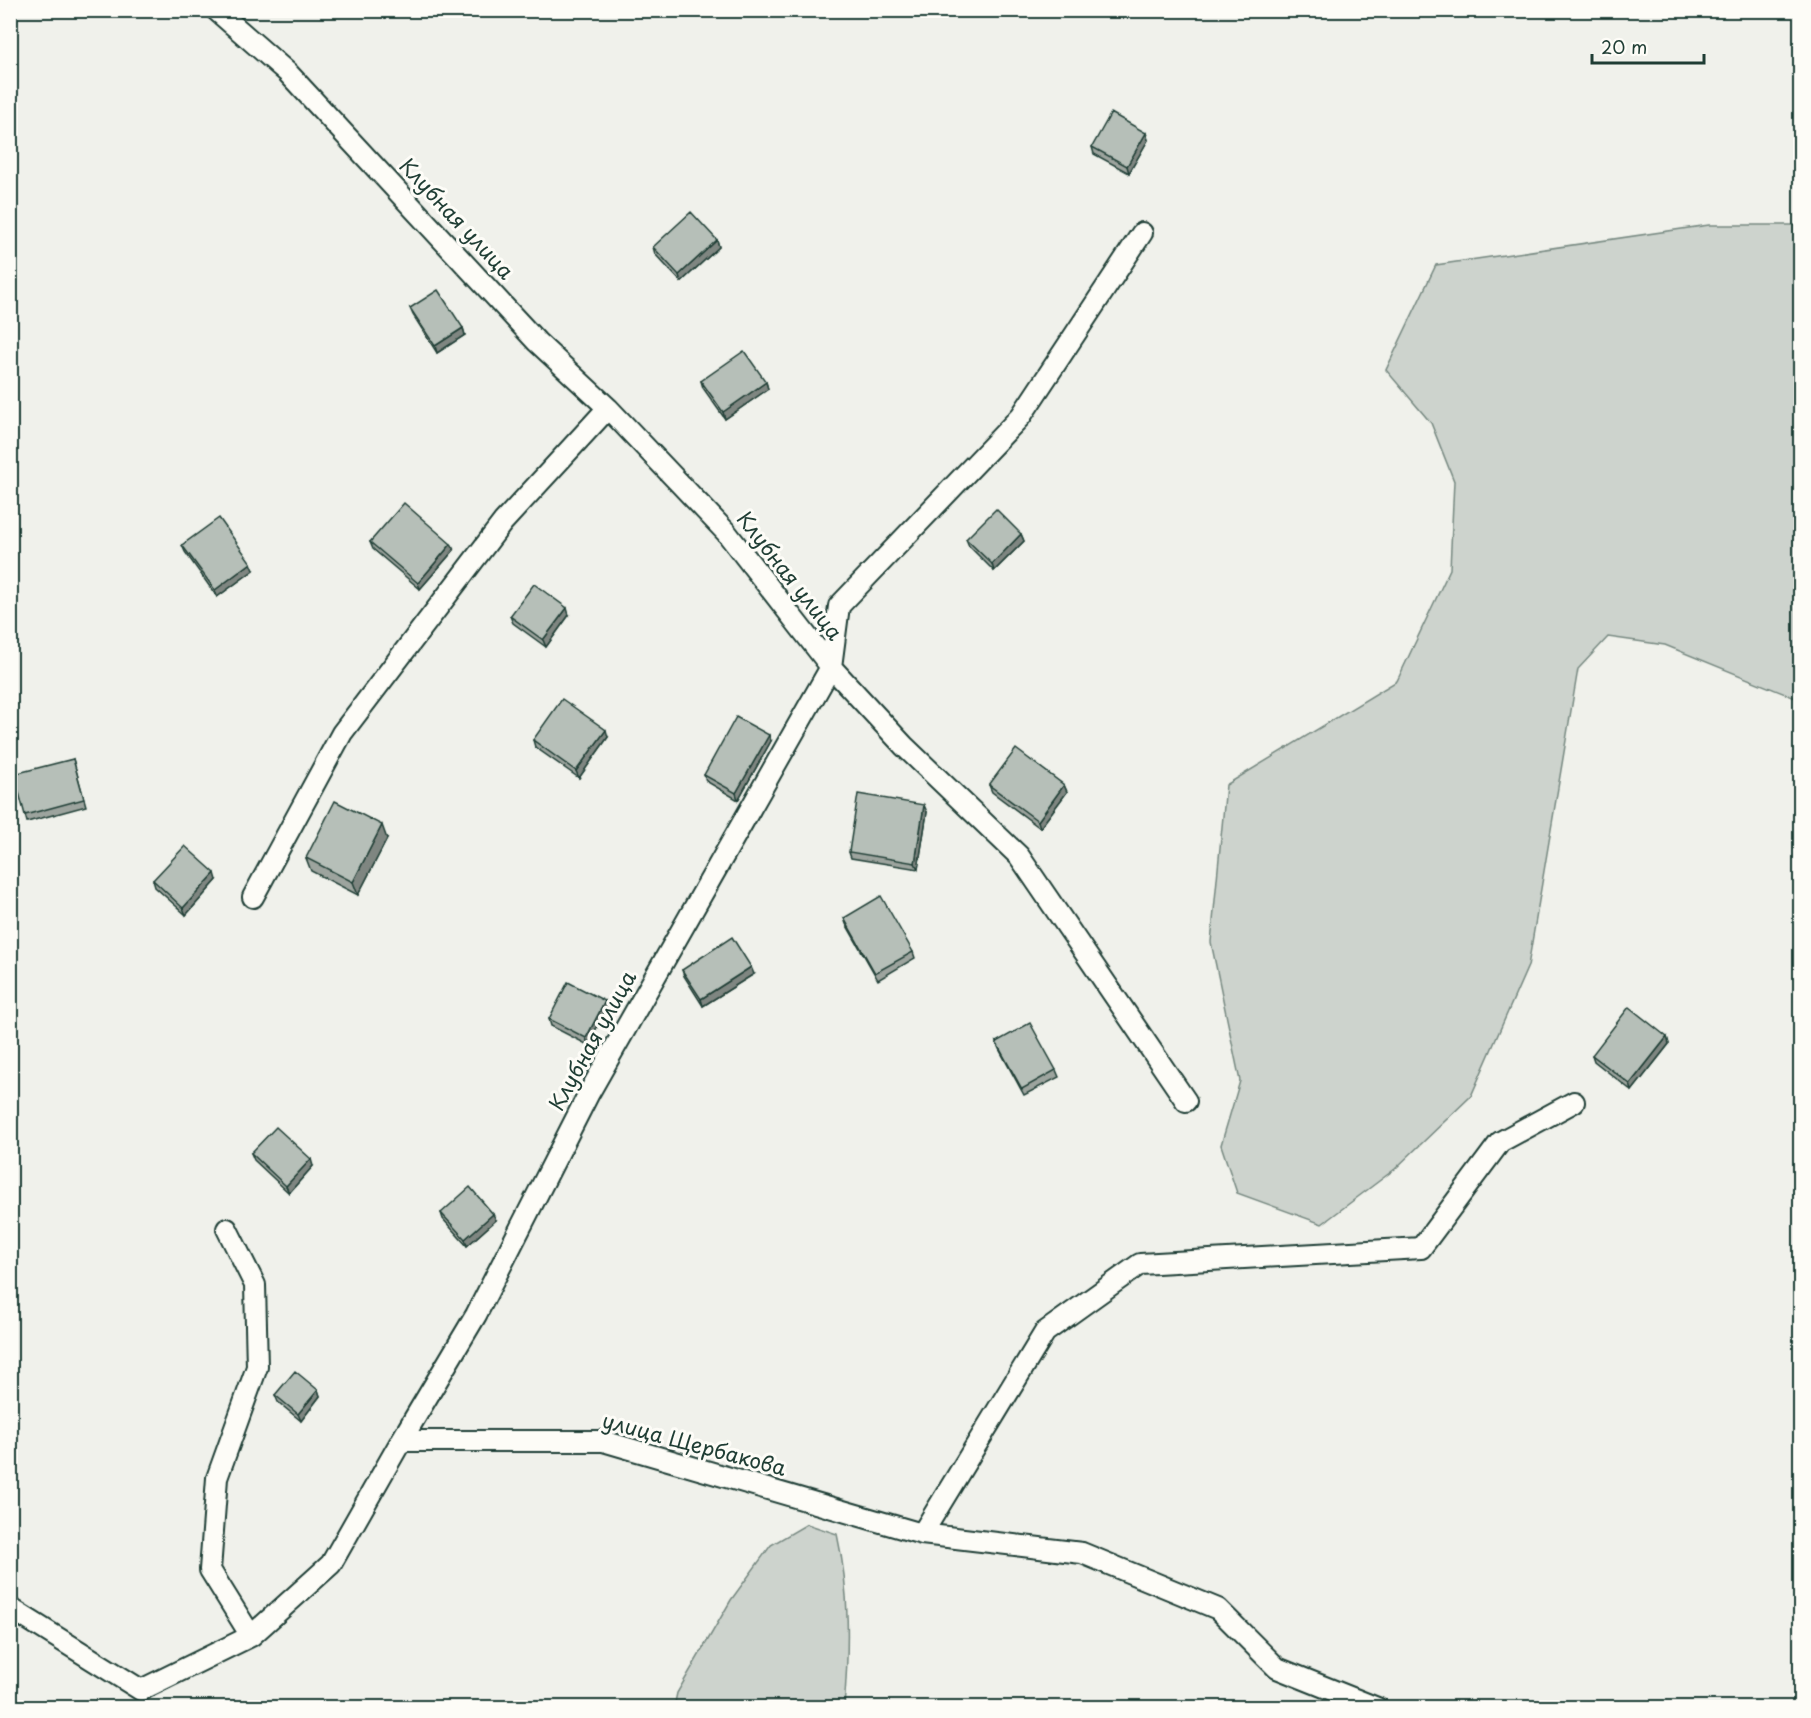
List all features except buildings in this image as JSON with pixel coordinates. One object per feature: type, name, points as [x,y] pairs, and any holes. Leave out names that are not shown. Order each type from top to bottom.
[{"type":"lane","name":"Клубная улица","points":[[216,10],[288,73],[537,342],[608,408],[726,532],[831,668],[590,1093],[476,1314],[401,1441]]},
{"type":"lane","points":[[1142,233],[1021,416],[839,606],[831,668],[904,746],[1019,856],[1186,1101]]},
{"type":"lane","points":[[253,897],[342,733],[503,522],[608,408]]},
{"type":"lane","points":[[922,1534],[1045,1332],[1140,1264],[1420,1248],[1500,1142],[1574,1102]]},
{"type":"lane","points":[[227,1229],[255,1285],[257,1367],[217,1478],[210,1570],[251,1636]]},
{"type":"lane","points":[[10,1608],[141,1690],[251,1636],[331,1564],[401,1441]]},
{"type":"lane","name":"улица Щербакова","points":[[401,1441],[603,1441],[922,1534],[1083,1553],[1218,1610],[1277,1668],[1377,1707]]},
{"type":"shaded area","points":[[1709,225],[1800,225],[1800,700],[1665,645],[1608,637],[1578,669],[1528,966],[1471,1096],[1395,1169],[1322,1224],[1237,1193],[1221,1145],[1240,1081],[1211,942],[1226,785],[1397,681],[1450,569],[1454,481],[1431,423],[1386,370],[1436,265]]},
{"type":"shaded area","points":[[807,1524],[837,1534],[844,1577],[847,1621],[844,1707],[674,1707],[677,1693],[731,1600],[771,1545]]}]
